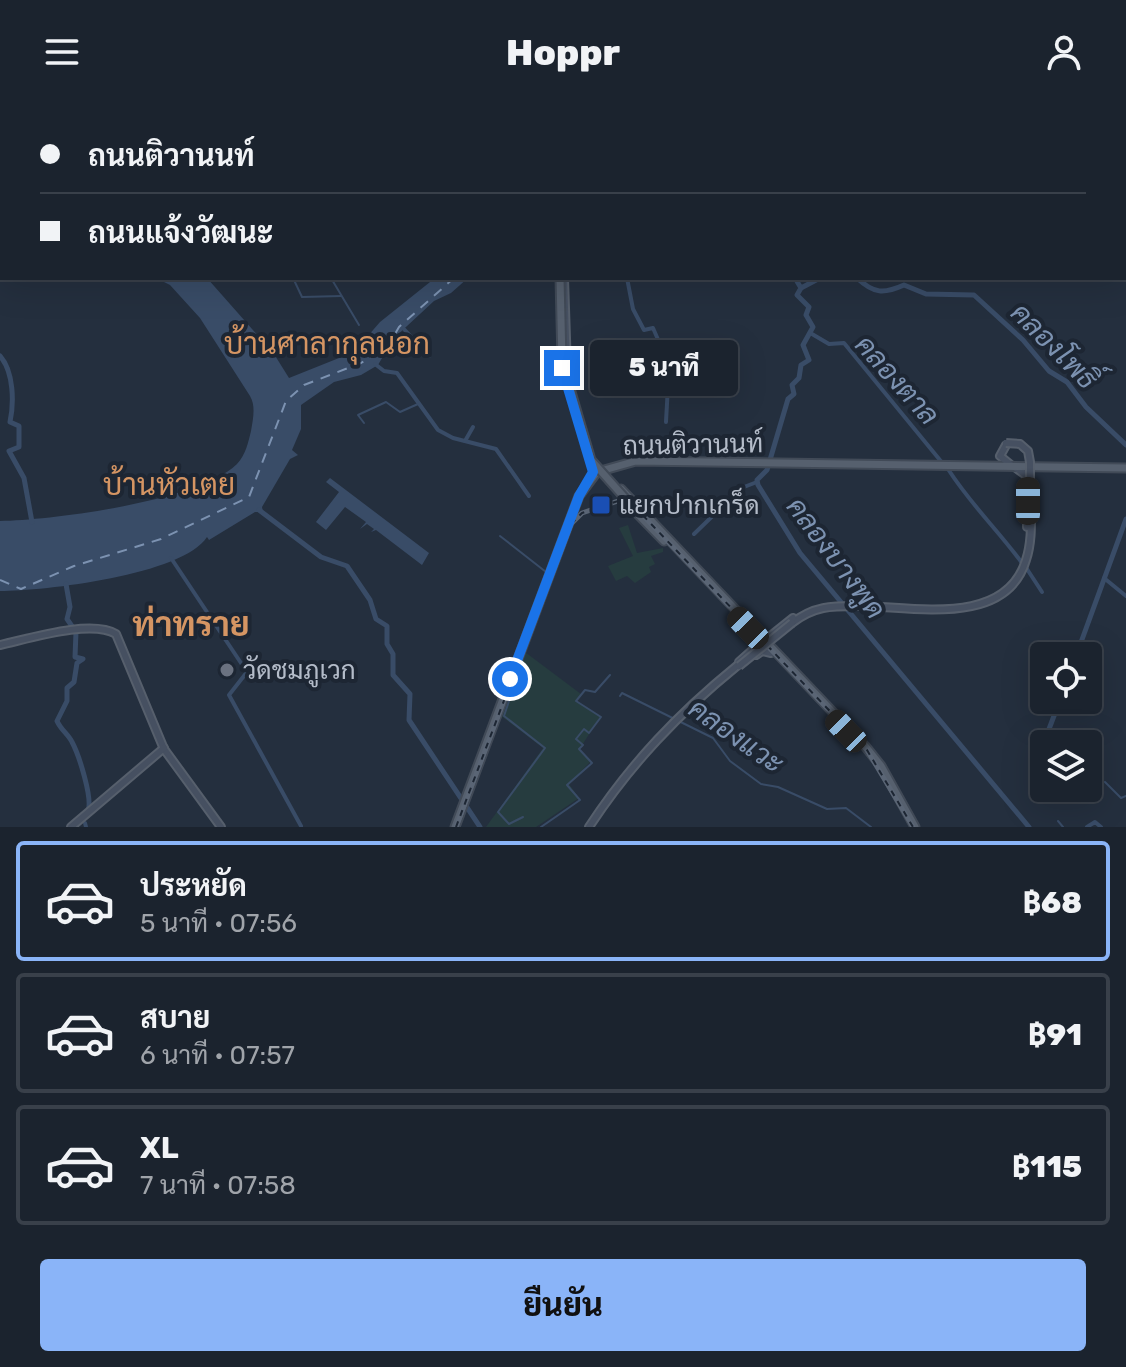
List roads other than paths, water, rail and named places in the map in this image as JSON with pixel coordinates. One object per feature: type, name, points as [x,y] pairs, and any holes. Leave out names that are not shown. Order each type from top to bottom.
[{"type":"main road","points":[[562,280],[560,361],[579,428],[602,472],[667,541]]},
{"type":"main road","points":[[562,280],[561,351],[579,428]]},
{"type":"main road","points":[[562,280],[564,361],[593,460],[633,505]]},
{"type":"main road","points":[[562,280],[567,368],[589,450]]},
{"type":"main road","points":[[562,300],[567,368]]},
{"type":"main road","points":[[561,351],[591,460],[869,756],[913,827]]},
{"type":"main road","points":[[978,466],[993,461],[1006,444]]},
{"type":"main road","points":[[1006,444],[1000,454],[1002,461],[1018,467],[1029,477],[1029,534]]},
{"type":"main road","points":[[590,827],[625,777],[674,721],[753,654],[762,651],[768,638],[777,635],[807,607],[960,605],[989,600],[1018,573],[1029,534],[1028,455],[1020,445],[1006,444]]},
{"type":"main road","name":"ถนนติวานนท์","points":[[457,827],[570,528],[585,494],[602,472],[666,464],[1126,469]]},
{"type":"main road","name":"ถนนติวานนท์","points":[[844,466],[1126,469]]},
{"type":"main road","points":[[1029,477],[1042,469]]},
{"type":"main road","points":[[716,685],[815,606]]},
{"type":"main road","points":[[0,646],[76,631],[103,629],[118,636],[161,750],[220,827]]},
{"type":"main road","points":[[753,654],[757,646],[773,645],[777,635]]},
{"type":"main road","points":[[72,827],[161,750]]},
{"type":"water","points":[[160,280],[209,280],[274,354],[289,378],[354,352],[380,322],[432,280],[466,280],[451,293],[434,301],[393,339],[378,365],[361,375],[334,382],[301,405],[301,429],[292,450],[298,455],[290,459],[262,507],[263,512],[255,512],[209,540],[207,537],[193,550],[143,571],[79,584],[0,591],[0,521],[89,512],[160,498],[218,477],[237,464],[245,452],[253,417],[250,396],[200,318],[170,285]]},
{"type":"water","points":[[330,478],[429,553],[422,565],[376,530],[371,532],[374,529],[367,524],[360,529],[366,522],[345,507],[326,530],[316,522],[339,492],[326,482]]},
{"type":"waterway","points":[[294,280],[302,297],[341,296]]},
{"type":"waterway","points":[[332,280],[359,325]]},
{"type":"waterway","points":[[627,280],[633,309],[644,330],[653,328],[666,365],[666,422]]},
{"type":"waterway","name":"คลองบางพูด","points":[[796,280],[801,288],[797,295],[809,307],[806,315],[813,327],[803,345],[809,360],[801,365],[799,378],[792,385],[794,394],[788,399],[767,470],[757,480],[758,485],[800,553],[1029,827]]},
{"type":"waterway","name":"คลองโพธิ์","points":[[801,288],[816,280]]},
{"type":"waterway","name":"คลองโพธิ์","points":[[860,280],[879,291],[904,285],[926,294],[974,295],[1023,340],[1049,371],[1067,382],[1086,407],[1126,445]]},
{"type":"waterway","points":[[402,327],[429,356]]},
{"type":"waterway","name":"คลองตาล","points":[[812,334],[829,344],[844,343],[944,465]]},
{"type":"waterway","points":[[0,356],[8,370],[12,388],[10,422],[19,426],[19,447],[9,451],[24,478],[32,522]]},
{"type":"waterway","points":[[375,364],[384,371],[397,373],[438,430],[453,438],[496,449],[529,496]]},
{"type":"waterway","points":[[364,423],[358,415],[386,402],[400,412],[418,404]]},
{"type":"waterway","points":[[465,441],[473,427]]},
{"type":"waterway","name":"คลองตาล","points":[[948,469],[1022,563]]},
{"type":"waterway","points":[[727,503],[744,487],[757,482]]},
{"type":"waterway","points":[[694,534],[725,504]]},
{"type":"waterway","points":[[259,510],[321,557],[347,566],[370,600],[376,619],[387,626],[387,644],[393,654],[393,675],[410,694],[409,720],[480,827]]},
{"type":"waterway","points":[[1081,642],[1126,519]]},
{"type":"waterway","points":[[500,536],[546,572]]},
{"type":"waterway","points":[[171,558],[247,672],[229,695],[301,826]]},
{"type":"waterway","name":"คลองตาล","points":[[1025,566],[1042,592]]},
{"type":"waterway","points":[[1104,578],[1126,596]]},
{"type":"waterway","points":[[66,584],[70,607],[67,619],[76,632],[75,657],[83,659],[77,663],[74,682],[67,688],[67,701],[57,721],[78,757],[87,787],[88,811]]},
{"type":"waterway","name":"คลองแวะ","points":[[541,827],[580,800],[567,785],[592,763],[579,749],[583,745],[576,739],[584,729],[589,733],[601,717],[576,701],[585,690],[595,692],[610,675]]},
{"type":"waterway","points":[[516,680],[504,716],[545,748],[498,812],[509,824],[523,817]]},
{"type":"waterway","name":"คลองแวะ","points":[[620,696],[622,693],[713,738],[730,761],[761,784],[778,787],[827,809],[846,808],[871,827]]},
{"type":"waterway","points":[[1049,730],[1055,714]]},
{"type":"waterway","points":[[1105,782],[1121,798],[1126,796]]},
{"type":"waterway","points":[[1058,821],[1063,827]]},
{"type":"waterway","points":[[1087,827],[1095,822],[1101,827]]},
{"type":"waterway","points":[[85,823],[86,827]]},
{"type":"railway","points":[[456,827],[571,524],[582,513],[621,500],[633,505],[867,750],[913,827]]},
{"type":"place","name":"แยกปากเกร็ด","points":[[601,505]]},
{"type":"place","name":"วัดชมภูเวก","points":[[227,670]]},
{"type":"district","name":"บ้านศาลากุลนอก","points":[[327,344]]},
{"type":"district","name":"บ้านหัวเตย","points":[[169,485]]},
{"type":"district","name":"ท่าทราย","points":[[191,624]]}]
